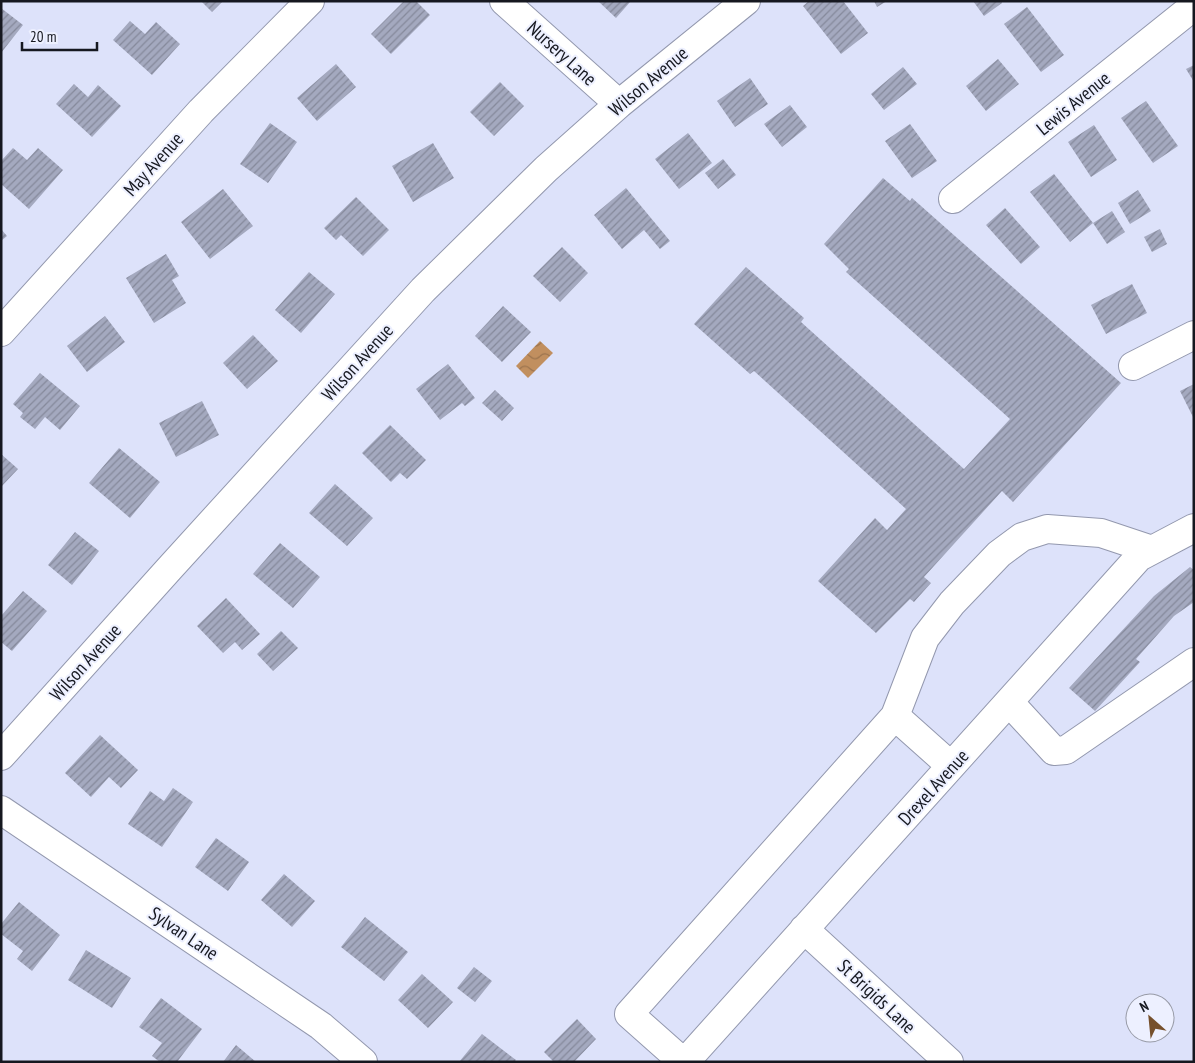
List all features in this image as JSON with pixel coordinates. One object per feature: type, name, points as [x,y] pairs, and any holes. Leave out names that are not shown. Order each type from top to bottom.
[{"type":"street","name":"May Avenue","points":[[1,332],[201,111],[310,1]]},
{"type":"street","name":"Nursery Lane","points":[[504,1],[619,104]]},
{"type":"street","name":"Wilson Avenue","points":[[1,756],[423,290],[546,169],[619,104],[746,1]]},
{"type":"street","name":"Lewis Avenue","points":[[953,199],[1194,6]]},
{"type":"street","points":[[1133,366],[1194,334]]},
{"type":"street","name":"Drexel Avenue","points":[[692,1059],[804,929],[1139,557],[1194,528]]},
{"type":"street","points":[[692,1059],[629,1014],[895,716],[925,638],[952,603],[999,554],[1022,537],[1047,529],[1101,533],[1152,550]]},
{"type":"street","points":[[1009,702],[1054,751],[1066,750],[1194,662]]},
{"type":"street","points":[[895,716],[951,766]]},
{"type":"street","name":"Sylvan Lane","points":[[1,810],[321,1026],[363,1062]]},
{"type":"street","name":"St Brigids Lane","points":[[804,929],[949,1062]]},
{"type":"water","points":[[540,341],[553,353],[528,378],[516,366]]},
{"type":"building","points":[[201,1],[223,1],[212,12]]},
{"type":"building","points":[[404,1],[416,1],[430,15],[391,54],[371,34]]},
{"type":"building","points":[[598,1],[631,1],[616,18]]},
{"type":"building","points":[[809,1],[843,1],[868,33],[841,54],[803,6]]},
{"type":"building","points":[[874,1],[887,1],[877,7]]},
{"type":"building","points":[[973,1],[1001,1],[1002,3],[984,16]]},
{"type":"building","points":[[1027,7],[1064,55],[1041,72],[1004,24]]},
{"type":"building","points":[[1,8],[23,25],[1,53]]},
{"type":"building","points":[[130,21],[145,34],[156,22],[180,44],[152,75],[113,40]]},
{"type":"building","points":[[998,59],[1019,84],[986,111],[966,86]]},
{"type":"building","points":[[336,64],[356,87],[317,121],[297,98]]},
{"type":"building","points":[[1194,65],[1194,82],[1186,69]]},
{"type":"building","points":[[903,67],[917,84],[884,110],[871,94]]},
{"type":"building","points":[[750,78],[768,104],[735,127],[717,101]]},
{"type":"building","points":[[500,82],[524,106],[494,136],[470,112]]},
{"type":"building","points":[[74,84],[88,97],[98,85],[121,106],[92,137],[56,104]]},
{"type":"building","points":[[1146,101],[1178,146],[1153,163],[1121,118]]},
{"type":"building","points":[[790,105],[807,127],[782,147],[764,124]]},
{"type":"building","points":[[270,123],[297,142],[268,183],[240,164]]},
{"type":"building","points":[[910,124],[937,161],[912,178],[885,141]]},
{"type":"building","points":[[1094,125],[1117,160],[1091,177],[1068,142]]},
{"type":"building","points":[[688,133],[712,163],[679,189],[655,159]]},
{"type":"building","points":[[433,143],[454,178],[413,202],[392,166]]},
{"type":"building","points":[[13,148],[27,160],[38,148],[63,170],[29,209],[1,184],[1,161]]},
{"type":"building","points":[[723,159],[736,175],[718,189],[705,173]]},
{"type":"building","points":[[1054,174],[1093,223],[1070,242],[1030,192]]},
{"type":"building","points":[[883,178],[910,201],[912,198],[1121,383],[1013,502],[1002,491],[924,577],[931,583],[914,602],[910,599],[876,633],[818,581],[875,518],[887,530],[906,509],[754,371],[750,374],[694,324],[746,267],[804,318],[801,322],[964,469],[1010,419],[846,272],[849,269],[824,244]]},
{"type":"building","points":[[626,188],[670,241],[660,249],[644,230],[622,249],[594,215]]},
{"type":"building","points":[[223,189],[253,226],[210,259],[181,222]]},
{"type":"building","points":[[1138,190],[1151,211],[1130,224],[1118,203]]},
{"type":"building","points":[[356,197],[389,230],[363,256],[341,235],[336,240],[324,228]]},
{"type":"building","points":[[1005,208],[1040,247],[1021,264],[986,225]]},
{"type":"building","points":[[1112,211],[1125,232],[1107,244],[1093,223]]},
{"type":"building","points":[[1,229],[7,236],[1,241]]},
{"type":"building","points":[[1160,229],[1167,244],[1152,252],[1144,237]]},
{"type":"building","points":[[562,247],[588,273],[560,302],[533,276]]},
{"type":"building","points":[[166,254],[179,276],[172,280],[186,303],[154,323],[126,278]]},
{"type":"building","points":[[309,272],[335,294],[301,333],[275,310]]},
{"type":"building","points":[[1132,284],[1147,313],[1106,334],[1091,305]]},
{"type":"building","points":[[503,306],[531,332],[502,362],[475,336]]},
{"type":"building","points":[[105,316],[125,342],[87,372],[67,346]]},
{"type":"building","points":[[253,335],[278,361],[247,389],[223,363]]},
{"type":"building","points":[[448,364],[475,398],[465,406],[462,403],[440,420],[416,389]]},
{"type":"building","points":[[40,373],[80,406],[60,430],[45,417],[35,429],[20,417],[23,413],[13,404]]},
{"type":"building","points":[[1194,384],[1194,419],[1180,391]]},
{"type":"building","points":[[495,390],[514,408],[502,421],[482,403]]},
{"type":"building","points":[[202,401],[219,435],[176,457],[159,423]]},
{"type":"building","points":[[390,425],[426,460],[407,479],[400,473],[391,482],[362,453]]},
{"type":"building","points":[[119,448],[160,482],[130,518],[89,483]]},
{"type":"building","points":[[1,454],[18,469],[1,487]]},
{"type":"building","points":[[335,484],[373,518],[347,546],[309,513]]},
{"type":"building","points":[[75,532],[99,551],[72,585],[48,565]]},
{"type":"building","points":[[280,543],[320,577],[293,608],[253,574]]},
{"type":"building","points":[[1190,567],[1194,570],[1194,602],[1174,616],[1136,659],[1140,662],[1095,711],[1069,688],[1154,596]]},
{"type":"building","points":[[23,591],[47,611],[12,651],[1,642],[1,616]]},
{"type":"building","points":[[226,598],[260,634],[242,650],[235,642],[223,653],[197,626]]},
{"type":"building","points":[[281,631],[298,648],[273,671],[257,654]]},
{"type":"building","points":[[100,735],[138,770],[121,788],[109,777],[91,797],[65,773]]},
{"type":"building","points":[[173,788],[193,802],[162,847],[128,824],[150,791],[164,801]]},
{"type":"building","points":[[216,838],[249,862],[228,891],[195,867]]},
{"type":"building","points":[[284,874],[315,901],[292,927],[261,900]]},
{"type":"building","points":[[19,902],[60,935],[32,971],[17,959],[23,951],[1,934],[1,924]]},
{"type":"building","points":[[365,917],[408,952],[384,981],[341,947]]},
{"type":"building","points":[[86,950],[131,978],[112,1008],[68,980]]},
{"type":"building","points":[[474,967],[492,981],[475,1002],[457,988]]},
{"type":"building","points":[[422,974],[453,1002],[428,1028],[398,1000]]},
{"type":"building","points":[[161,998],[202,1029],[177,1062],[160,1062],[152,1056],[162,1043],[139,1027]]},
{"type":"building","points":[[577,1019],[596,1039],[574,1062],[554,1062],[544,1052]]},
{"type":"building","points":[[482,1034],[516,1060],[514,1062],[459,1062]]},
{"type":"building","points":[[236,1045],[256,1062],[223,1062]]}]
